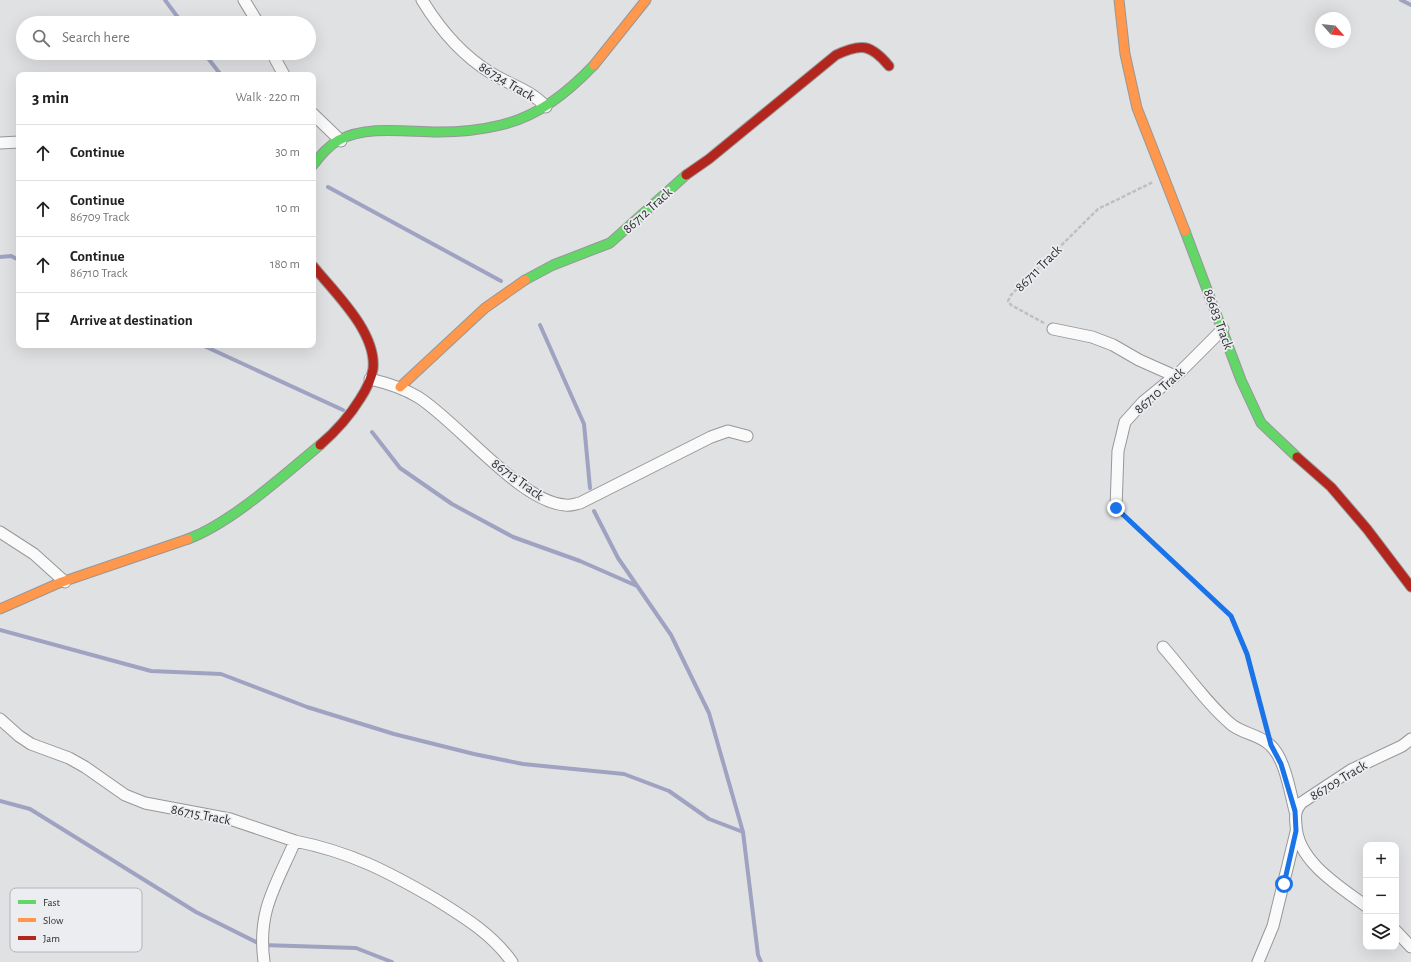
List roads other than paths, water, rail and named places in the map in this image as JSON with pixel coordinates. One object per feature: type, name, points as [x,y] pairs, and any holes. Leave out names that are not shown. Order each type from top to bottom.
[{"type":"street","points":[[244,0],[254,16]]},
{"type":"street","name":"86734 Track","points":[[422,0],[429,12],[459,48],[492,74],[532,94],[546,106]]},
{"type":"street","points":[[316,162],[330,146],[350,136],[371,131],[453,132],[479,130],[526,116],[546,106],[574,86],[598,61],[646,0]]},
{"type":"street","name":"86683 Track","points":[[1119,0],[1129,79],[1137,108],[1224,329],[1241,380],[1261,422],[1331,487],[1368,529],[1395,568],[1411,586]]},
{"type":"street","name":"86712 Track","points":[[400,387],[421,369],[488,304],[515,286],[554,264],[597,250],[610,243],[694,168],[709,159],[836,55],[851,47],[861,45],[871,48],[881,55],[889,66]]},
{"type":"street","points":[[276,60],[282,72]]},
{"type":"street","points":[[316,117],[341,140]]},
{"type":"street","points":[[0,143],[16,142]]},
{"type":"street","points":[[0,609],[44,588],[198,535],[231,514],[318,446],[342,423],[358,403],[370,379],[373,363],[369,342],[359,323],[316,270]]},
{"type":"street","points":[[1053,329],[1113,344],[1139,360],[1175,376]]},
{"type":"street","name":"86710 Track","points":[[1116,508],[1118,451],[1126,422],[1143,402],[1175,376],[1224,329]]},
{"type":"street","name":"86713 Track","points":[[370,379],[400,387],[436,410],[510,476],[536,494],[552,502],[566,505],[580,503],[711,437],[728,431],[748,436]]},
{"type":"street","points":[[0,532],[34,554],[65,582]]},
{"type":"street","points":[[1163,647],[1216,710],[1232,725],[1240,731],[1263,740],[1271,745],[1280,762],[1295,811]]},
{"type":"street","name":"86715 Track","points":[[0,719],[19,736],[31,744],[69,758],[85,767],[125,795],[145,803],[230,819],[295,841],[322,846],[352,855],[381,868],[468,919],[489,935],[512,962]]},
{"type":"street","name":"86709 Track","points":[[1363,904],[1340,887],[1310,860],[1300,847],[1296,831],[1295,811],[1301,803],[1335,780],[1368,761],[1402,746],[1411,739]]},
{"type":"street","points":[[1258,962],[1273,926],[1296,831]]},
{"type":"street","points":[[264,962],[262,939],[264,913],[276,880],[295,841]]},
{"type":"street","points":[[1399,934],[1411,946]]},
{"type":"waterway","points":[[165,0],[177,16]]},
{"type":"waterway","points":[[1401,0],[1411,5]]},
{"type":"waterway","points":[[209,60],[219,72]]},
{"type":"waterway","points":[[328,187],[501,281]]},
{"type":"waterway","points":[[0,257],[11,256],[16,258]]},
{"type":"waterway","points":[[540,325],[584,424],[590,488]]},
{"type":"waterway","points":[[209,348],[343,410]]},
{"type":"waterway","points":[[372,432],[400,468],[452,504],[513,537],[580,561],[637,586]]},
{"type":"waterway","points":[[594,511],[618,558],[671,635],[709,713],[743,832],[758,955],[761,962]]},
{"type":"waterway","points":[[0,630],[151,671],[221,674],[307,707],[394,734],[474,754],[523,764],[624,774],[669,791],[709,819],[743,832]]},
{"type":"waterway","points":[[0,801],[30,809],[196,912],[262,945],[356,948],[392,962]]}]
